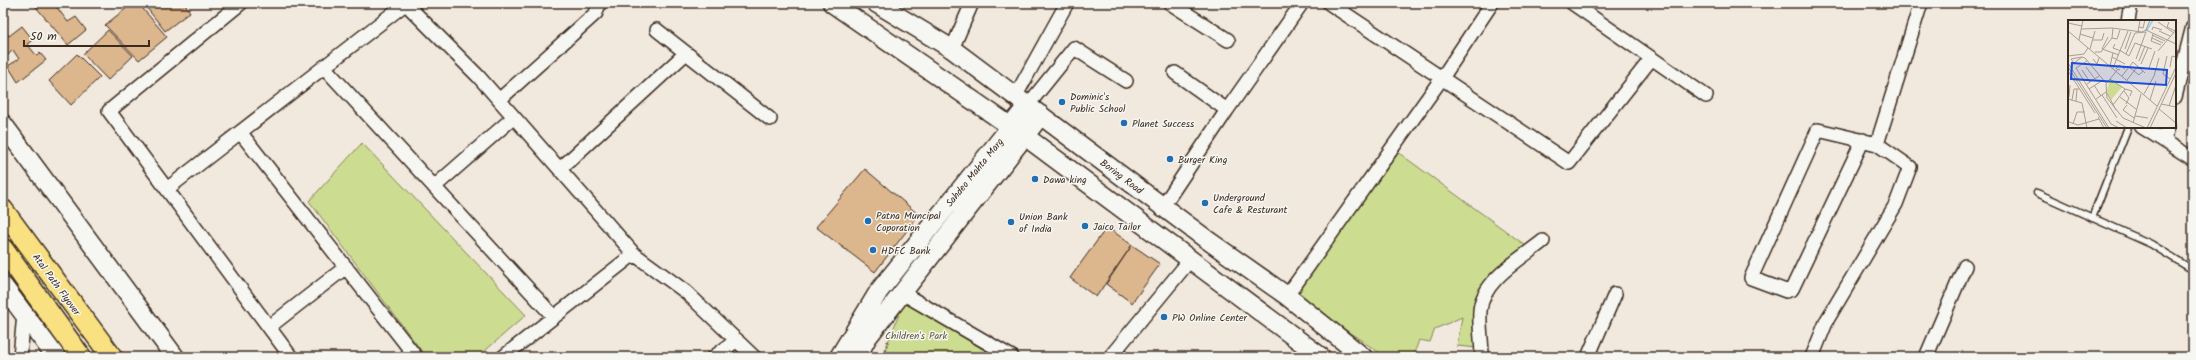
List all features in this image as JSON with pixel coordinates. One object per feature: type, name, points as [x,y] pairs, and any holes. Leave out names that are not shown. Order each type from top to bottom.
[{"type":"main road","name":"Atal Path Flyover","points":[[3,210],[112,357]]},
{"type":"main road","points":[[3,249],[81,357]]},
{"type":"street","points":[[241,3],[109,111],[291,357]]},
{"type":"street","points":[[167,189],[405,3],[478,76],[634,254],[686,292],[754,357]]},
{"type":"street","points":[[499,100],[596,14],[599,3]]},
{"type":"street","points":[[832,3],[1009,127],[1026,137],[1321,357]]},
{"type":"street","name":"Boring Road","points":[[876,3],[952,49],[1287,296],[1364,357]]},
{"type":"street","points":[[952,49],[972,3]]},
{"type":"street","points":[[1028,106],[1067,3]]},
{"type":"street","points":[[1170,3],[1228,40]]},
{"type":"street","points":[[1163,206],[1227,110],[1302,3]]},
{"type":"street","points":[[1329,3],[1569,163],[1651,59]]},
{"type":"street","points":[[1287,296],[1442,78],[1492,3]]},
{"type":"street","points":[[1572,3],[1706,96]]},
{"type":"street","points":[[1877,144],[1921,3]]},
{"type":"street","points":[[2128,20],[2131,3]]},
{"type":"street","points":[[2176,93],[2193,26]]},
{"type":"street","points":[[657,30],[685,54],[770,119]]},
{"type":"street","points":[[1028,106],[1074,48],[1126,82]]},
{"type":"street","points":[[560,169],[685,54]]},
{"type":"street","points":[[324,67],[554,317]]},
{"type":"street","points":[[1175,73],[1227,110]]},
{"type":"street","name":"Sahdeo Mahta Marg","points":[[839,357],[879,291],[1009,127],[1028,106]]},
{"type":"street","name":"Sahdeo Mahta Marg","points":[[857,357],[867,338],[1026,137],[1028,106]]},
{"type":"street","points":[[434,187],[514,116]]},
{"type":"street","points":[[3,124],[175,357]]},
{"type":"street","points":[[2144,128],[2193,159]]},
{"type":"street","points":[[2164,141],[2168,128]]},
{"type":"street","points":[[1812,357],[1827,320],[1896,204],[1910,167],[1877,144],[1863,140],[1818,130],[1751,278],[1786,291],[1792,289],[1863,140]]},
{"type":"street","points":[[240,132],[416,357]]},
{"type":"street","points":[[1482,357],[1480,310],[1487,290],[1496,279],[1543,241]]},
{"type":"street","points":[[503,357],[634,254]]},
{"type":"street","points":[[1110,357],[1190,260]]},
{"type":"street","points":[[1926,357],[1965,266]]},
{"type":"street","points":[[269,327],[346,267]]},
{"type":"street","points":[[3,286],[56,357]]},
{"type":"street","points":[[902,293],[1012,357]]},
{"type":"street","points":[[1588,357],[1615,294]]},
{"type":"street","points":[[20,357],[24,314]]},
{"type":"street","points":[[714,357],[737,340]]},
{"type":"lane","points":[[2092,218],[2128,128]]},
{"type":"lane","points":[[2037,194],[2151,244],[2193,270]]},
{"type":"green space","points":[[362,143],[526,315],[478,357],[426,357],[309,201]]},
{"type":"green space","points":[[1399,153],[1529,248],[1494,276],[1475,300],[1477,348],[1457,346],[1462,317],[1435,329],[1430,342],[1419,340],[1413,357],[1386,357],[1292,294]]},
{"type":"green space","name":"Children's Park","points":[[904,302],[996,357],[882,357]]},
{"type":"building","points":[[41,3],[59,3],[55,5],[68,22],[76,17],[86,30],[68,45],[36,7]]},
{"type":"building","points":[[133,3],[138,3],[167,37],[139,60],[105,25]]},
{"type":"building","points":[[143,3],[184,3],[190,12],[165,31]]},
{"type":"building","points":[[22,26],[33,40],[27,44],[37,56],[40,53],[46,60],[18,82],[8,66],[19,59],[13,50],[3,60],[3,29],[9,36]]},
{"type":"building","points":[[108,30],[133,56],[108,80],[83,54]]},
{"type":"building","points":[[77,54],[100,77],[71,105],[49,81]]},
{"type":"building","name":"Patna Muncipal Coporation","points":[[865,169],[919,215],[875,272],[816,227]]},
{"type":"building","points":[[1107,227],[1132,245],[1096,297],[1070,278]]},
{"type":"building","points":[[1132,245],[1160,264],[1132,303],[1106,284]]},
{"type":"place","name":"Dominic's Public School","points":[[1062,102]]},
{"type":"place","name":"Planet Success","points":[[1124,123]]},
{"type":"place","name":"Burger King","points":[[1170,159]]},
{"type":"place","name":"Dawa king","points":[[1035,179]]},
{"type":"place","name":"Underground Cafe & Resturant","points":[[1205,203]]},
{"type":"place","name":"Patna Muncipal Coporation","points":[[868,221]]},
{"type":"place","name":"Union Bank of India","points":[[1011,222]]},
{"type":"place","name":"Jaico Tailor","points":[[1085,226]]},
{"type":"place","name":"HDFC Bank","points":[[873,250]]},
{"type":"place","name":"PW Online Center","points":[[1164,317]]}]
